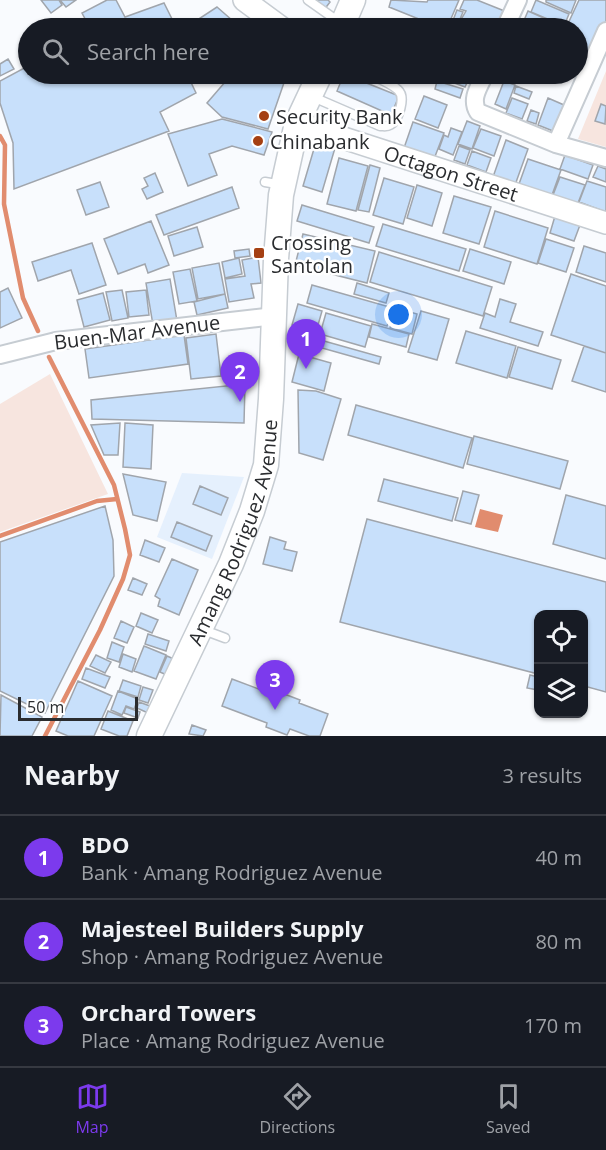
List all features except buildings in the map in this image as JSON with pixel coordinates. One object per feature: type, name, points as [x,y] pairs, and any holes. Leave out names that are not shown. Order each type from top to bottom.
[{"type":"main road","points":[[345,18],[353,0]]},
{"type":"main road","name":"Amang Rodriguez Avenue","points":[[150,736],[201,629],[248,522],[266,465],[278,225],[274,184],[297,123],[315,84]]},
{"type":"street","points":[[244,0],[268,18]]},
{"type":"street","points":[[510,18],[518,0]]},
{"type":"street","points":[[588,72],[606,31]]},
{"type":"street","points":[[481,84],[474,99],[474,106],[478,112],[556,144],[606,158]]},
{"type":"street","points":[[556,144],[583,84]]},
{"type":"street","name":"Octagon Street","points":[[297,123],[606,223]]},
{"type":"street","name":"Buen-Mar Avenue","points":[[0,355],[56,341],[275,316]]},
{"type":"lane","points":[[308,0],[332,18]]},
{"type":"lane","points":[[309,96],[380,126],[391,125],[402,104],[401,93],[387,84]]},
{"type":"lane","points":[[201,629],[225,638]]},
{"type":"shaded area","points":[[606,71],[606,147],[578,139]]},
{"type":"shaded area","points":[[50,374],[108,494],[0,532],[0,404]]},
{"type":"shaded area","points":[[182,473],[244,477],[212,559],[157,537]]},
{"type":"shaded area","points":[[480,509],[503,515],[498,532],[475,527]]},
{"type":"waterway","points":[[0,136],[5,145],[4,204],[23,298],[38,331]]},
{"type":"waterway","points":[[45,736],[100,630],[123,579],[130,555],[114,485],[49,357]]},
{"type":"waterway","points":[[0,536],[97,501],[117,499]]},
{"type":"place","name":"Security Bank","points":[[264,116]]},
{"type":"place","name":"Chinabank","points":[[258,141]]},
{"type":"place","name":"Crossing Santolan","points":[[259,253]]},
{"type":"place","name":"BDO","points":[[306,369]]},
{"type":"place","name":"Majesteel Builders Supply","points":[[240,402]]},
{"type":"place","name":"Orchard Towers","points":[[275,710]]}]
